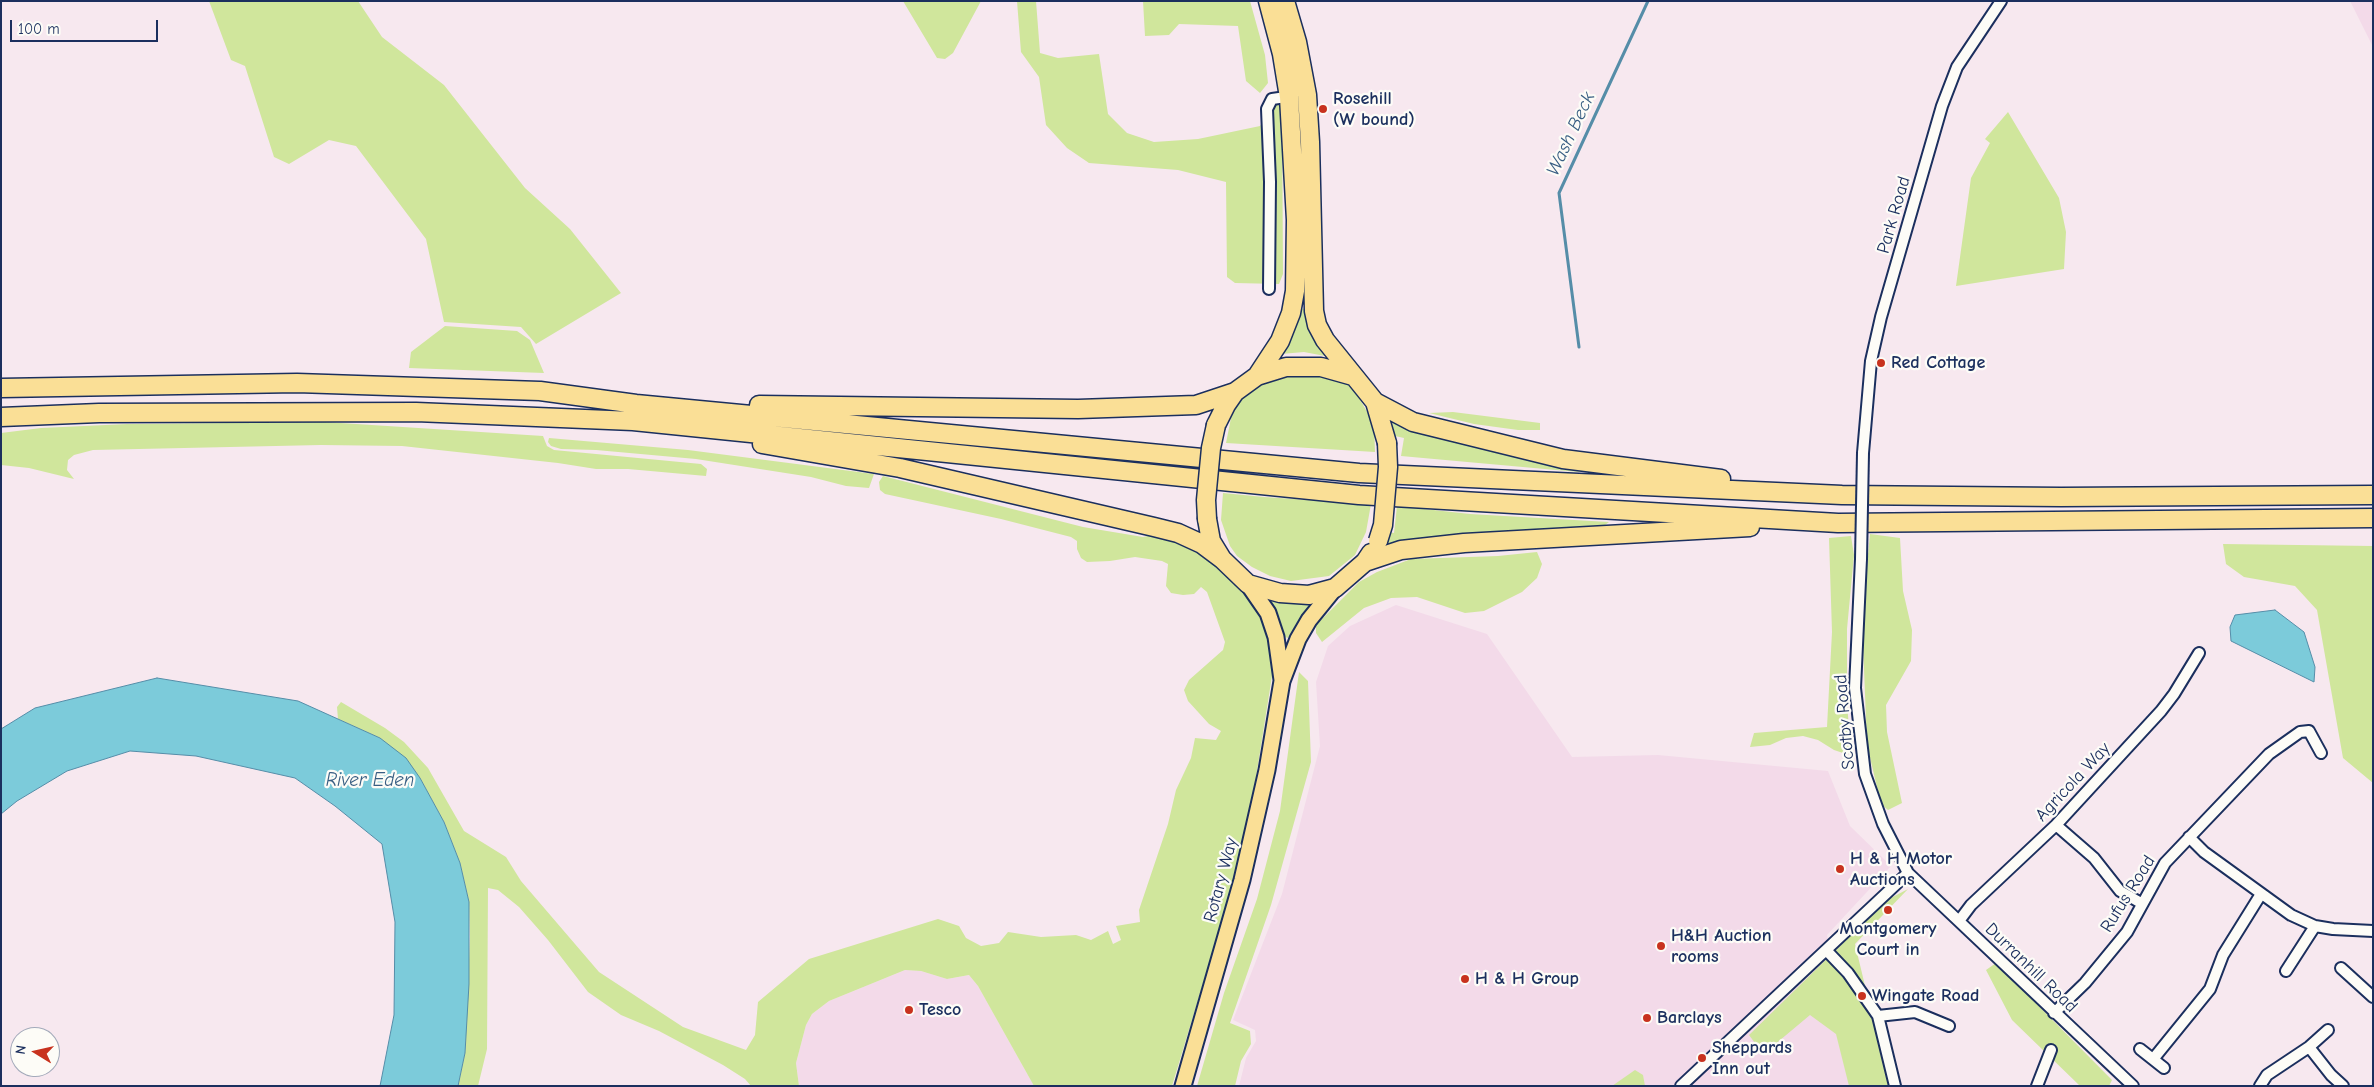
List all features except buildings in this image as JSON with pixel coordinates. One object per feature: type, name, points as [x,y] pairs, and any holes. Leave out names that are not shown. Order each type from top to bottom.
[{"type":"highway","points":[[1268,1],[1282,54],[1298,96],[1310,151],[1314,311],[1317,325],[1325,340],[1375,402],[1414,422],[1563,458],[1842,495]]},
{"type":"highway","points":[[1257,376],[1280,342],[1292,313],[1295,291],[1297,42],[1285,1]]},
{"type":"highway","points":[[1,417],[21,414],[416,412],[538,418],[634,412],[1078,408],[1196,405],[1235,392],[1257,376],[1286,367],[1322,367],[1353,376]]},
{"type":"highway","points":[[9,387],[297,383],[540,391],[900,468],[1178,533],[1202,544],[1222,559],[1248,584],[1280,593],[1309,595],[1336,588],[1365,562],[1378,541],[1382,525],[1388,467],[1387,443],[1375,402]]},
{"type":"highway","points":[[1222,559],[1211,541],[1206,500],[1211,448],[1216,425],[1235,392]]},
{"type":"highway","points":[[634,412],[1359,473],[1842,495],[2061,497],[2373,495]]},
{"type":"highway","points":[[634,412],[1359,494],[1838,523]]},
{"type":"highway","points":[[1365,562],[1401,550],[1464,543],[1838,523],[2373,518]]},
{"type":"main road","name":"Rotary Way","points":[[1248,584],[1270,621],[1276,637],[1282,681]]},
{"type":"main road","name":"Rotary Way","points":[[1183,1086],[1242,880],[1268,770],[1282,681],[1298,640],[1309,620],[1336,588]]},
{"type":"street","name":"Park Road","points":[[1861,559],[1867,393],[1871,361],[1890,284],[1942,106],[1957,66],[2001,1]]},
{"type":"street","points":[[1269,289],[1270,182],[1267,109],[1272,99],[1298,96]]},
{"type":"street","name":"Scotby Road","points":[[1861,559],[1855,688],[1865,774],[1883,824],[1908,873]]},
{"type":"street","name":"Agricola Way","points":[[1959,921],[1972,905],[2056,825],[2161,711],[2174,694],[2198,653]]},
{"type":"street","name":"Rufus Road","points":[[2054,1013],[2085,983],[2127,932],[2141,903],[2165,863],[2269,754],[2300,732],[2309,731],[2321,753]]},
{"type":"street","points":[[2056,825],[2094,858],[2120,891],[2141,903]]},
{"type":"street","points":[[2189,837],[2204,852],[2291,915],[2315,926],[2333,929],[2373,930]]},
{"type":"street","points":[[1681,1086],[1908,873]]},
{"type":"street","name":"Durranhill Road","points":[[1908,873],[2054,1013],[2134,1086]]},
{"type":"street","points":[[2154,1058],[2210,989],[2223,955],[2261,894]]},
{"type":"street","points":[[2286,971],[2315,926]]},
{"type":"street","points":[[1826,950],[1848,973],[1878,1016],[1895,1086]]},
{"type":"street","points":[[2341,968],[2373,996]]},
{"type":"street","points":[[1878,1016],[1915,1012],[1948,1026]]},
{"type":"street","points":[[2260,1086],[2267,1075],[2309,1048],[2328,1030]]},
{"type":"street","points":[[2309,1048],[2342,1086]]},
{"type":"street","points":[[2140,1049],[2154,1058],[2164,1068]]},
{"type":"street","points":[[2037,1086],[2052,1050]]},
{"type":"shaded area","points":[[2350,1],[2373,1],[2373,47]]},
{"type":"shaded area","points":[[1396,605],[1487,634],[1572,757],[1658,755],[1828,771],[1850,826],[1891,866],[1827,935],[1837,990],[1862,1086],[1239,1086],[1246,1058],[1256,1041],[1255,1030],[1233,1020],[1282,894],[1320,746],[1316,682],[1328,646],[1350,626]]},
{"type":"shaded area","name":"Tesco","points":[[905,970],[921,971],[947,979],[969,975],[978,986],[1034,1086],[799,1086],[796,1063],[806,1025],[812,1014],[829,1001]]},
{"type":"green space","points":[[209,1],[358,1],[382,37],[444,85],[525,188],[570,229],[621,293],[536,344],[521,327],[444,322],[426,239],[356,146],[329,140],[289,164],[274,157],[245,66],[231,60]]},
{"type":"green space","points":[[903,1],[981,1],[953,53],[945,59],[937,58]]},
{"type":"green space","points":[[1017,1],[1036,1],[1040,53],[1058,58],[1099,54],[1108,114],[1127,133],[1154,142],[1198,139],[1260,126],[1272,105],[1276,102],[1282,103],[1283,274],[1279,284],[1235,283],[1227,277],[1226,182],[1178,170],[1089,163],[1067,148],[1046,125],[1039,77],[1021,52]]},
{"type":"green space","points":[[1143,1],[1250,1],[1265,55],[1268,83],[1260,93],[1246,81],[1238,26],[1179,24],[1169,35],[1145,36]]},
{"type":"green space","points":[[2008,112],[2059,198],[2066,232],[2064,269],[1956,286],[1971,178],[1990,143],[1985,139]]},
{"type":"green space","points":[[1307,308],[1330,357],[1304,352],[1281,354],[1296,310]]},
{"type":"green space","points":[[445,326],[517,331],[530,340],[544,373],[409,368],[411,352]]},
{"type":"green space","points":[[1288,367],[1342,378],[1358,396],[1374,424],[1375,452],[1226,443],[1232,413],[1241,394]]},
{"type":"green space","points":[[1453,412],[1540,423],[1540,430],[1518,430],[1474,424],[1429,413]]},
{"type":"green space","points":[[1390,415],[1623,472],[1578,472],[1401,456],[1404,438],[1395,436]]},
{"type":"green space","points":[[325,422],[543,436],[547,446],[554,450],[701,464],[707,469],[706,476],[628,469],[596,469],[402,446],[321,445],[93,450],[74,455],[68,460],[67,470],[74,479],[29,468],[1,465],[1,433],[41,428],[127,424]]},
{"type":"green space","points":[[549,438],[688,450],[874,474],[869,488],[846,486],[811,477],[696,459],[596,450],[561,449],[551,446],[548,442]]},
{"type":"green space","points":[[883,476],[1083,527],[1143,537],[1157,534],[1194,543],[1242,588],[1264,616],[1275,657],[1252,803],[1237,871],[1172,1086],[1034,1086],[978,986],[969,975],[947,979],[921,971],[905,970],[829,1001],[812,1014],[806,1025],[796,1063],[799,1086],[751,1086],[745,1079],[723,1065],[659,1031],[621,1015],[588,992],[548,940],[519,907],[498,890],[488,888],[487,1049],[478,1086],[458,1086],[465,1053],[470,937],[469,902],[460,863],[444,822],[420,778],[380,738],[338,719],[337,707],[341,702],[385,728],[404,742],[428,768],[464,831],[506,857],[521,881],[599,972],[683,1027],[746,1050],[755,1035],[758,1002],[809,959],[938,919],[959,926],[966,938],[981,946],[999,943],[1008,932],[1041,937],[1076,935],[1091,940],[1108,931],[1113,944],[1121,940],[1116,926],[1140,922],[1139,910],[1168,824],[1176,790],[1191,758],[1195,738],[1216,740],[1221,731],[1209,724],[1188,701],[1184,690],[1189,680],[1223,650],[1225,642],[1207,592],[1201,587],[1194,594],[1171,593],[1166,586],[1168,564],[1162,561],[1135,557],[1087,562],[1081,558],[1077,549],[1077,541],[1071,537],[1001,519],[885,494],[880,490],[879,482]]},
{"type":"green space","points":[[1223,493],[1371,504],[1366,532],[1355,555],[1329,576],[1291,581],[1270,576],[1252,567],[1237,556],[1230,546],[1221,520]]},
{"type":"green space","points":[[1397,506],[1470,514],[1609,522],[1605,525],[1449,540],[1380,551],[1389,532],[1394,533]]},
{"type":"green space","points":[[1870,534],[1900,538],[1903,591],[1912,630],[1911,661],[1886,705],[1887,732],[1902,803],[1888,810],[1881,804],[1867,745],[1862,618]]},
{"type":"green space","points":[[1851,536],[1854,555],[1847,629],[1847,703],[1851,753],[1846,754],[1834,750],[1818,740],[1803,736],[1786,738],[1770,745],[1750,747],[1754,733],[1827,727],[1832,632],[1829,538]]},
{"type":"green space","points":[[2223,544],[2373,546],[2373,783],[2343,758],[2317,610],[2295,586],[2244,577],[2226,564]]},
{"type":"green space","points":[[1537,552],[1542,564],[1537,578],[1522,592],[1484,611],[1465,613],[1417,597],[1391,598],[1364,608],[1322,642],[1316,633],[1316,625],[1359,582],[1377,572],[1411,559],[1498,556]]},
{"type":"green space","points":[[1264,596],[1317,599],[1298,621],[1288,638],[1285,637],[1279,617]]},
{"type":"green space","points":[[1299,672],[1308,681],[1311,762],[1271,905],[1230,1023],[1250,1031],[1251,1044],[1241,1061],[1235,1086],[1197,1086],[1224,993],[1257,899],[1280,811]]},
{"type":"green space","points":[[1908,889],[1855,944],[1889,1086],[1849,1086],[1836,1034],[1810,1015],[1773,1046],[1758,1047],[1749,1035],[1887,900]]},
{"type":"green space","points":[[1996,963],[2112,1080],[2109,1086],[2080,1086],[2012,1020],[1986,970]]},
{"type":"green space","points":[[1635,1070],[1643,1075],[1645,1086],[1612,1086]]},
{"type":"water","points":[[2275,610],[2304,632],[2315,667],[2314,682],[2231,641],[2230,627],[2235,615]]},
{"type":"water","name":"River Eden","points":[[157,678],[298,701],[380,738],[406,758],[420,778],[444,822],[460,863],[469,902],[469,984],[465,1053],[458,1086],[380,1086],[394,1015],[395,922],[382,844],[335,806],[295,778],[196,756],[130,751],[67,771],[17,801],[1,814],[1,729],[35,708]]},
{"type":"waterway","name":"Wash Beck","points":[[1579,347],[1559,193],[1648,1]]},
{"type":"place","name":"Rosehill (W bound)","points":[[1323,109]]},
{"type":"place","name":"Red Cottage","points":[[1881,363]]},
{"type":"place","name":"H & H Motor Auctions","points":[[1840,869]]},
{"type":"place","name":"Montgomery Court in","points":[[1888,910]]},
{"type":"place","name":"H&H Auction rooms","points":[[1661,946]]},
{"type":"place","name":"H & H Group","points":[[1465,979]]},
{"type":"place","name":"Wingate Road","points":[[1862,996]]},
{"type":"place","name":"Tesco","points":[[909,1010]]},
{"type":"place","name":"Barclays","points":[[1647,1018]]},
{"type":"place","name":"Sheppards Inn out","points":[[1702,1058]]}]
